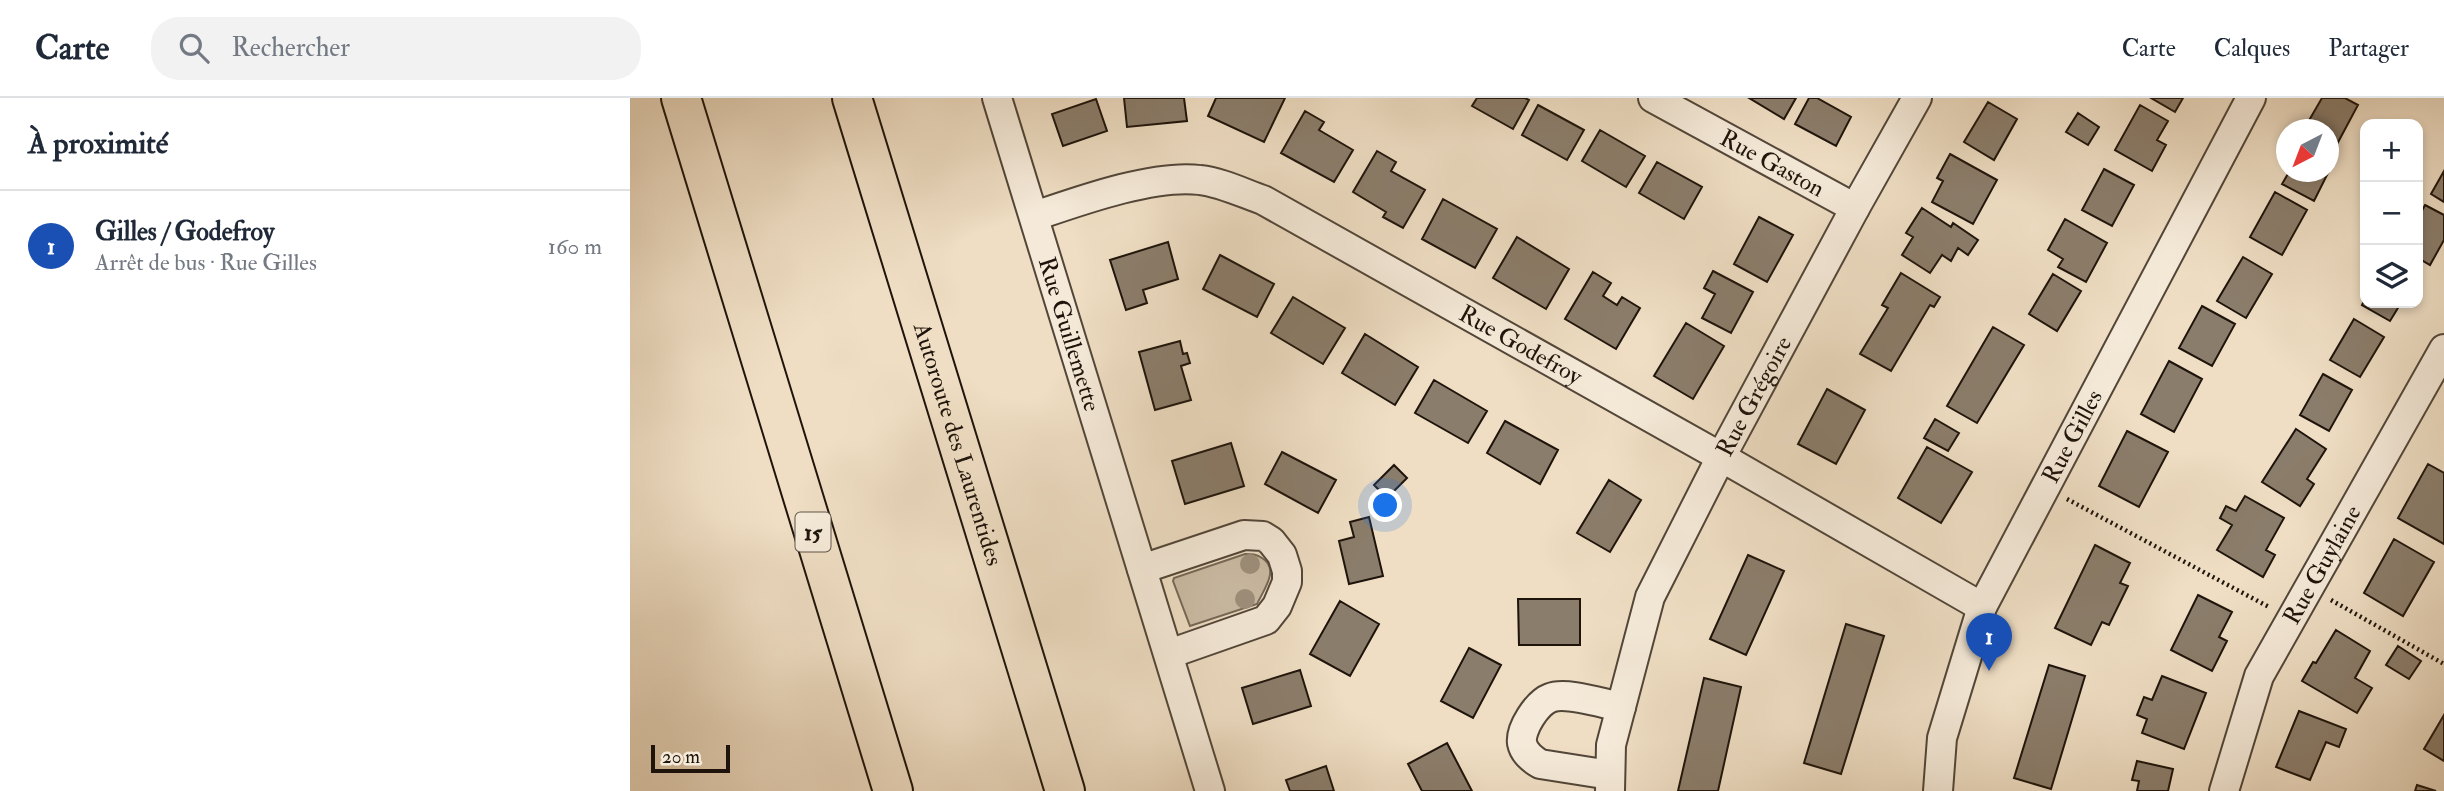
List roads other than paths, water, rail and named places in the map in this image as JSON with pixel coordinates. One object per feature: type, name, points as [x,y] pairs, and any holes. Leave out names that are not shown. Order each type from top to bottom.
[{"type":"highway","points":[[654,98],[734,273]]},
{"type":"highway","name":"15","points":[[681,98],[893,791]]},
{"type":"highway","name":"Autoroute des Laurentides","points":[[852,98],[1065,791]]},
{"type":"street","name":"Rue Guillemette","points":[[997,98],[1210,791]]},
{"type":"street","name":"Rue Gaston","points":[[1653,98],[1855,208]]},
{"type":"street","name":"Rue Grégoire","points":[[1621,707],[1564,696],[1550,698],[1538,706],[1524,730],[1522,744],[1530,758],[1540,764],[1610,783],[1611,745],[1650,597],[1721,457],[1917,98]]},
{"type":"street","name":"Rue Gilles","points":[[1938,791],[1942,738],[1982,607],[2251,98]]},
{"type":"street","name":"Rue Godefroy","points":[[1035,216],[1088,198],[1155,181],[1200,180],[1262,200],[1721,457],[1982,607]]},
{"type":"street","name":"Rue Guylaine","points":[[2224,791],[2259,676],[2444,349]]},
{"type":"street","points":[[1142,569],[1244,534],[1263,536],[1271,541],[1282,555],[1287,582],[1277,606],[1266,620],[1169,654]]},
{"type":"place","name":"Gilles / Godefroy","points":[[1989,671]]}]
